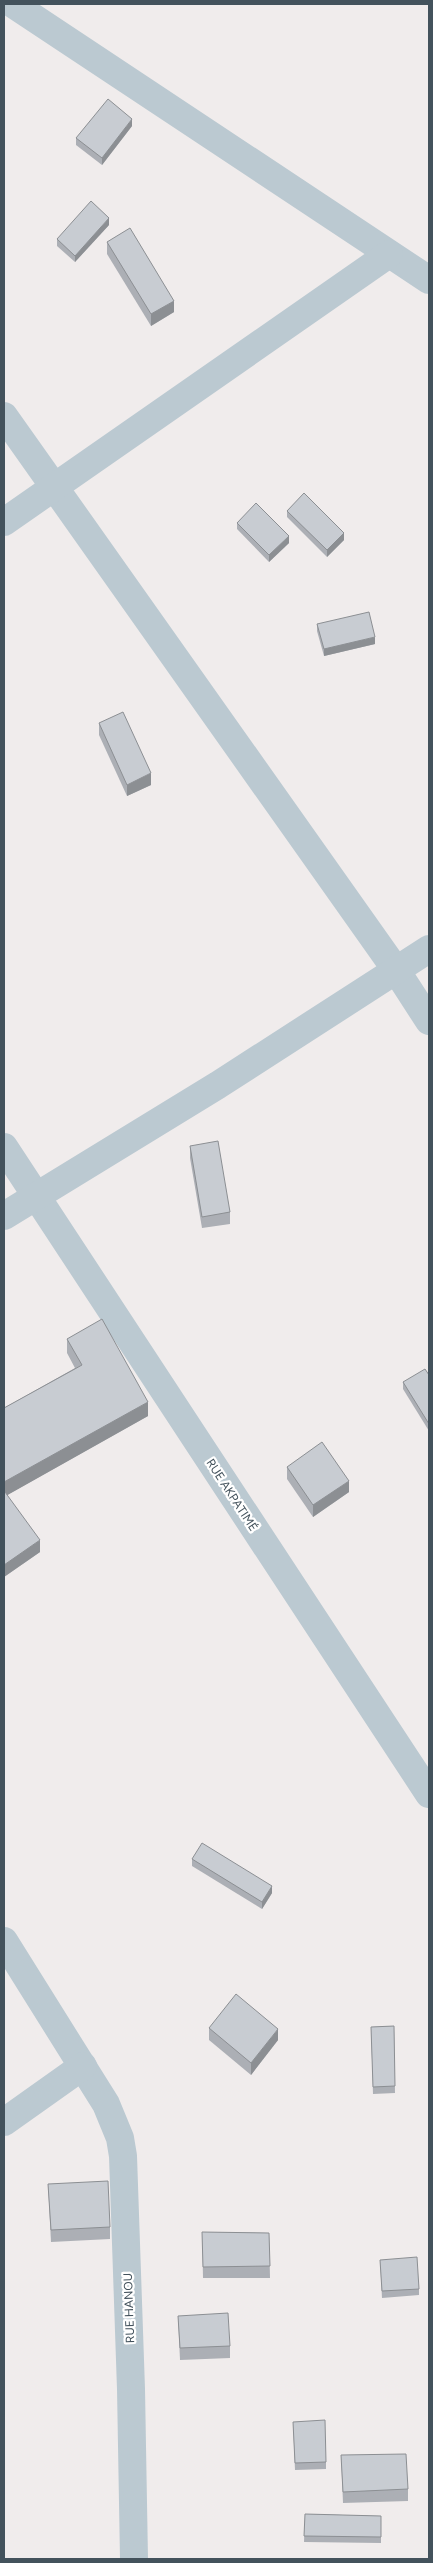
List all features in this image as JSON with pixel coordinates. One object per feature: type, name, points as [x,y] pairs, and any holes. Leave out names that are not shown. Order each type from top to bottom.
[{"type":"street","points":[[13,4],[429,280]]},
{"type":"street","points":[[4,522],[389,254]]},
{"type":"street","points":[[4,416],[396,970],[429,1021]]},
{"type":"street","points":[[4,1216],[218,1085],[429,949]]},
{"type":"street","name":"RUE AKPATIMÉ","points":[[4,1147],[429,1794]]},
{"type":"street","name":"RUE HANOU","points":[[4,1941],[106,2104],[120,2138],[123,2156],[131,2389],[134,2559]]},
{"type":"street","points":[[4,2122],[83,2066]]},
{"type":"building","points":[[108,99],[132,119],[102,158],[76,138]]},
{"type":"building","points":[[91,201],[109,218],[75,256],[57,239]]},
{"type":"building","points":[[130,228],[174,301],[151,314],[107,242]]},
{"type":"building","points":[[304,493],[344,533],[327,550],[287,511]]},
{"type":"building","points":[[256,503],[289,536],[269,555],[237,523]]},
{"type":"building","points":[[369,612],[375,637],[324,649],[317,624]]},
{"type":"building","points":[[123,712],[151,773],[127,785],[99,723]]},
{"type":"building","points":[[218,1141],[230,1212],[202,1217],[190,1146]]},
{"type":"building","points":[[102,1319],[148,1402],[4,1482],[4,1408],[82,1365],[67,1339]]},
{"type":"building","points":[[425,1369],[429,1375],[429,1424],[403,1382]]},
{"type":"building","points":[[322,1442],[349,1481],[313,1505],[287,1467]]},
{"type":"building","points":[[4,1493],[40,1540],[4,1565]]},
{"type":"building","points":[[202,1843],[272,1886],[262,1902],[192,1859]]},
{"type":"building","points":[[236,1994],[278,2029],[251,2063],[209,2028]]},
{"type":"building","points":[[394,2026],[395,2086],[373,2087],[371,2027]]},
{"type":"building","points":[[108,2181],[110,2227],[51,2230],[48,2184]]},
{"type":"building","points":[[202,2232],[269,2233],[270,2266],[203,2267]]},
{"type":"building","points":[[417,2257],[419,2289],[382,2291],[380,2260]]},
{"type":"building","points":[[228,2313],[230,2346],[180,2348],[178,2316]]},
{"type":"building","points":[[325,2420],[326,2462],[295,2463],[293,2422]]},
{"type":"building","points":[[406,2454],[408,2489],[343,2492],[341,2455]]},
{"type":"building","points":[[305,2514],[381,2516],[381,2537],[304,2536]]}]
